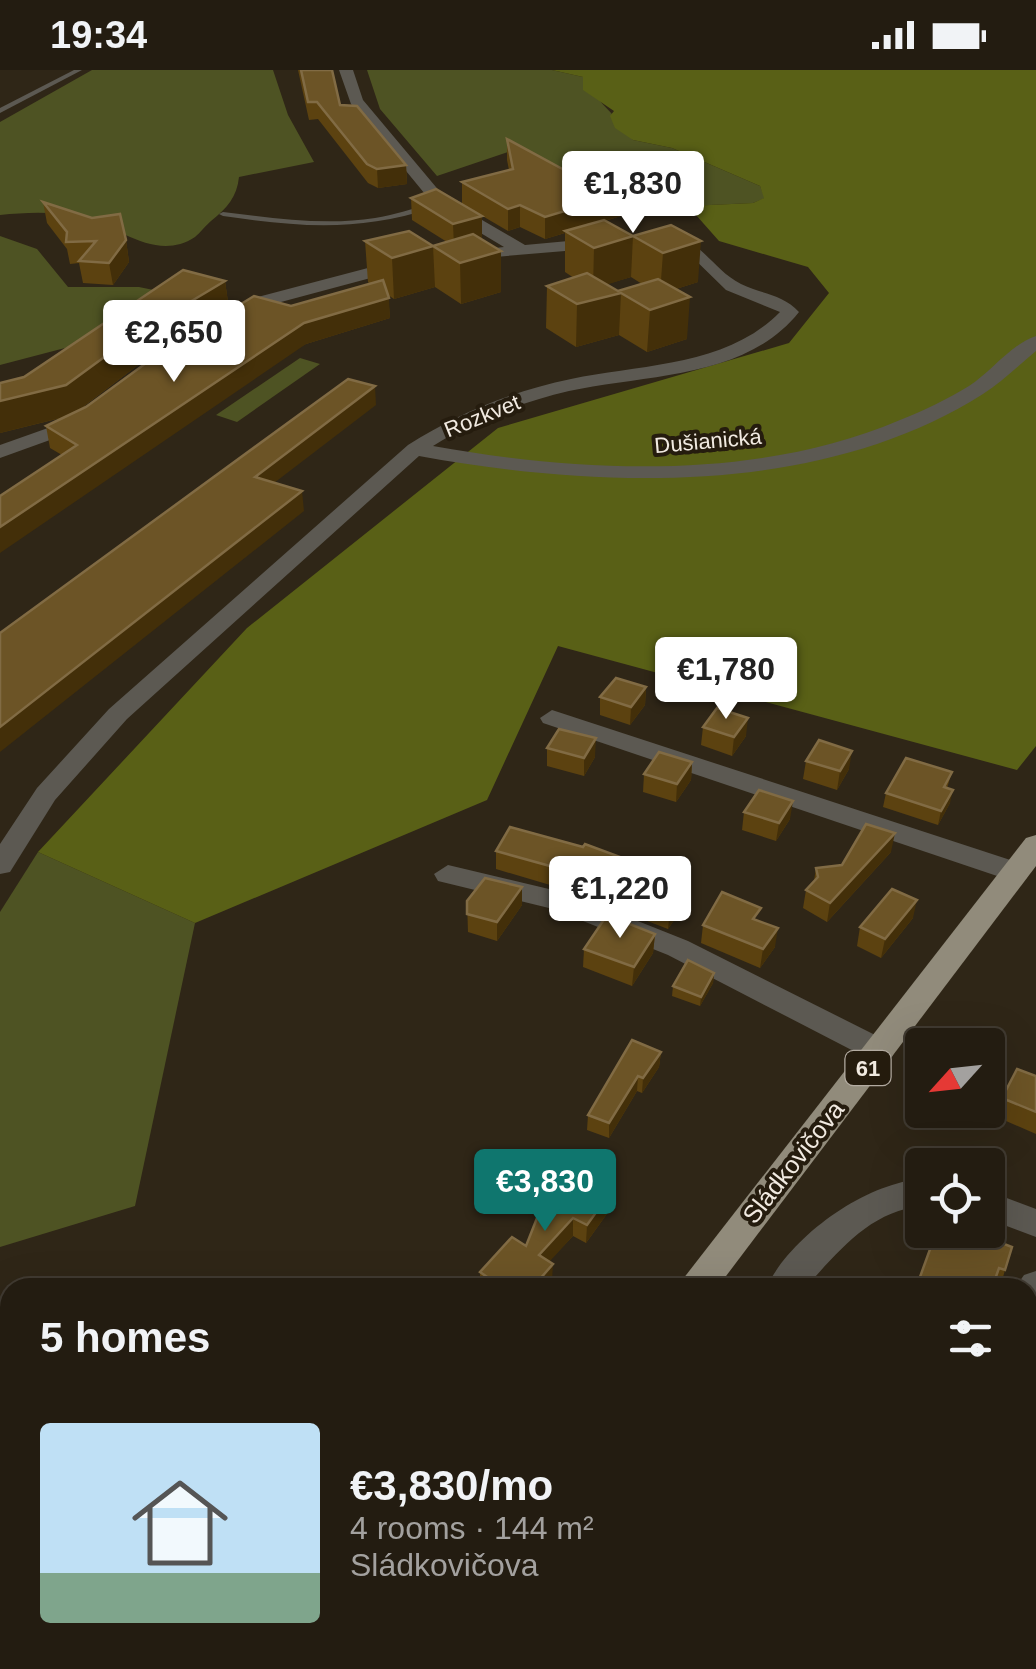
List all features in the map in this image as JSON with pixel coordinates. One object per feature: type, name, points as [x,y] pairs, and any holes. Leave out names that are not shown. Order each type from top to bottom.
[{"type":"main road","name":"Sládkovičova","points":[[703,1278],[1026,858]]},
{"type":"street","points":[[346,70],[356,101],[440,202],[522,250]]},
{"type":"street","name":"Rozkvet","points":[[0,864],[46,794],[118,714],[415,449],[446,427],[532,396],[717,356],[753,342],[782,323],[790,312],[782,303],[728,284],[691,245],[650,238]]},
{"type":"street","points":[[444,259],[626,240]]},
{"type":"street","points":[[224,325],[260,302],[334,280],[422,261]]},
{"type":"street","name":"Dušianická","points":[[415,449],[498,467],[650,471],[752,466],[852,443],[934,413],[983,386],[1036,342]]},
{"type":"street","points":[[0,452],[60,433],[94,412]]},
{"type":"street","points":[[552,718],[1026,858]]},
{"type":"street","points":[[448,874],[560,901],[678,948],[880,1051]]},
{"type":"street","points":[[793,1278],[852,1217],[905,1192]]},
{"type":"street","points":[[1005,1211],[1036,1222]]},
{"type":"lane","points":[[0,111],[79,70]]},
{"type":"lane","points":[[223,214],[345,226],[388,222],[440,202]]},
{"type":"green space","points":[[92,70],[273,70],[288,115],[314,162],[239,177],[226,207],[195,237],[181,244],[153,245],[74,216],[0,215],[0,122]]},
{"type":"green space","points":[[367,70],[552,70],[583,77],[633,140],[672,148],[760,186],[765,198],[753,203],[689,206],[691,212],[508,152],[437,176],[380,109]]},
{"type":"green space","points":[[552,70],[1036,70],[1036,746],[1017,770],[558,646],[487,800],[195,923],[38,852],[247,628],[498,428],[789,343],[829,293],[808,267],[719,241],[688,206],[753,203],[764,198],[760,186],[672,148],[633,140],[615,128],[610,116],[614,111],[583,90],[583,77]]},
{"type":"green space","points":[[0,236],[37,249],[68,287],[139,287],[168,293],[84,343],[0,365]]},
{"type":"green space","points":[[300,358],[320,364],[237,422],[216,415]]},
{"type":"green space","points":[[38,852],[195,923],[135,1206],[0,1247],[0,912]]},
{"type":"building","points":[[301,70],[332,70],[340,105],[357,106],[406,165],[377,169],[367,164],[317,102],[308,102]]},
{"type":"building","points":[[507,139],[579,178],[599,172],[635,190],[545,217],[520,205],[508,209],[462,182],[513,169]]},
{"type":"building","points":[[436,189],[482,216],[453,224],[411,198]]},
{"type":"building","points":[[43,202],[92,218],[120,214],[126,240],[109,263],[79,261],[96,241],[66,242],[67,232]]},
{"type":"building","points":[[604,220],[633,236],[594,248],[565,231]]},
{"type":"building","points":[[671,225],[701,241],[663,253],[633,236]]},
{"type":"building","points":[[409,231],[433,246],[392,258],[365,241]]},
{"type":"building","points":[[473,234],[501,251],[460,263],[433,246]]},
{"type":"building","points":[[183,270],[225,281],[133,336],[66,385],[0,401],[0,383],[24,377]]},
{"type":"building","points":[[587,273],[618,291],[658,279],[690,297],[650,310],[621,293],[577,304],[547,286]]},
{"type":"building","points":[[383,280],[389,298],[304,323],[0,527],[0,496],[77,445],[46,426],[86,407],[153,358],[254,296],[291,306]]},
{"type":"building","points":[[348,379],[375,386],[255,477],[302,491],[0,727],[0,633]]},
{"type":"building","points":[[616,678],[646,687],[631,707],[600,697]]},
{"type":"building","points":[[717,708],[748,718],[734,737],[703,727]]},
{"type":"building","points":[[559,729],[596,738],[584,758],[547,748]]},
{"type":"building","points":[[819,740],[852,751],[840,771],[806,761]]},
{"type":"building","points":[[659,752],[692,762],[677,784],[644,774]]},
{"type":"building","points":[[906,758],[952,772],[944,787],[953,790],[941,811],[886,793]]},
{"type":"building","points":[[759,790],[793,801],[779,823],[744,812]]},
{"type":"building","points":[[866,824],[895,833],[830,903],[806,890],[818,877],[816,868],[842,865]]},
{"type":"building","points":[[510,827],[583,847],[585,844],[674,877],[670,882],[684,888],[670,910],[568,871],[496,851]]},
{"type":"building","points":[[485,878],[522,887],[497,922],[467,914],[467,901]]},
{"type":"building","points":[[892,889],[917,900],[885,939],[860,927]]},
{"type":"building","points":[[722,892],[761,908],[753,919],[778,928],[763,949],[703,925]]},
{"type":"building","points":[[607,915],[655,934],[634,967],[584,949]]},
{"type":"building","points":[[688,960],[714,973],[701,997],[673,986]]},
{"type":"building","points":[[632,1040],[661,1052],[643,1078],[638,1076],[609,1123],[588,1115]]},
{"type":"building","points":[[1017,1069],[1036,1076],[1036,1112],[1005,1099]]},
{"type":"building","points":[[569,1172],[610,1193],[587,1225],[573,1218],[539,1255],[553,1264],[541,1278],[489,1278],[480,1272],[512,1237],[526,1246],[541,1208]]},
{"type":"building","points":[[1012,1247],[1005,1270],[999,1268],[996,1278],[920,1278],[930,1248]]}]
